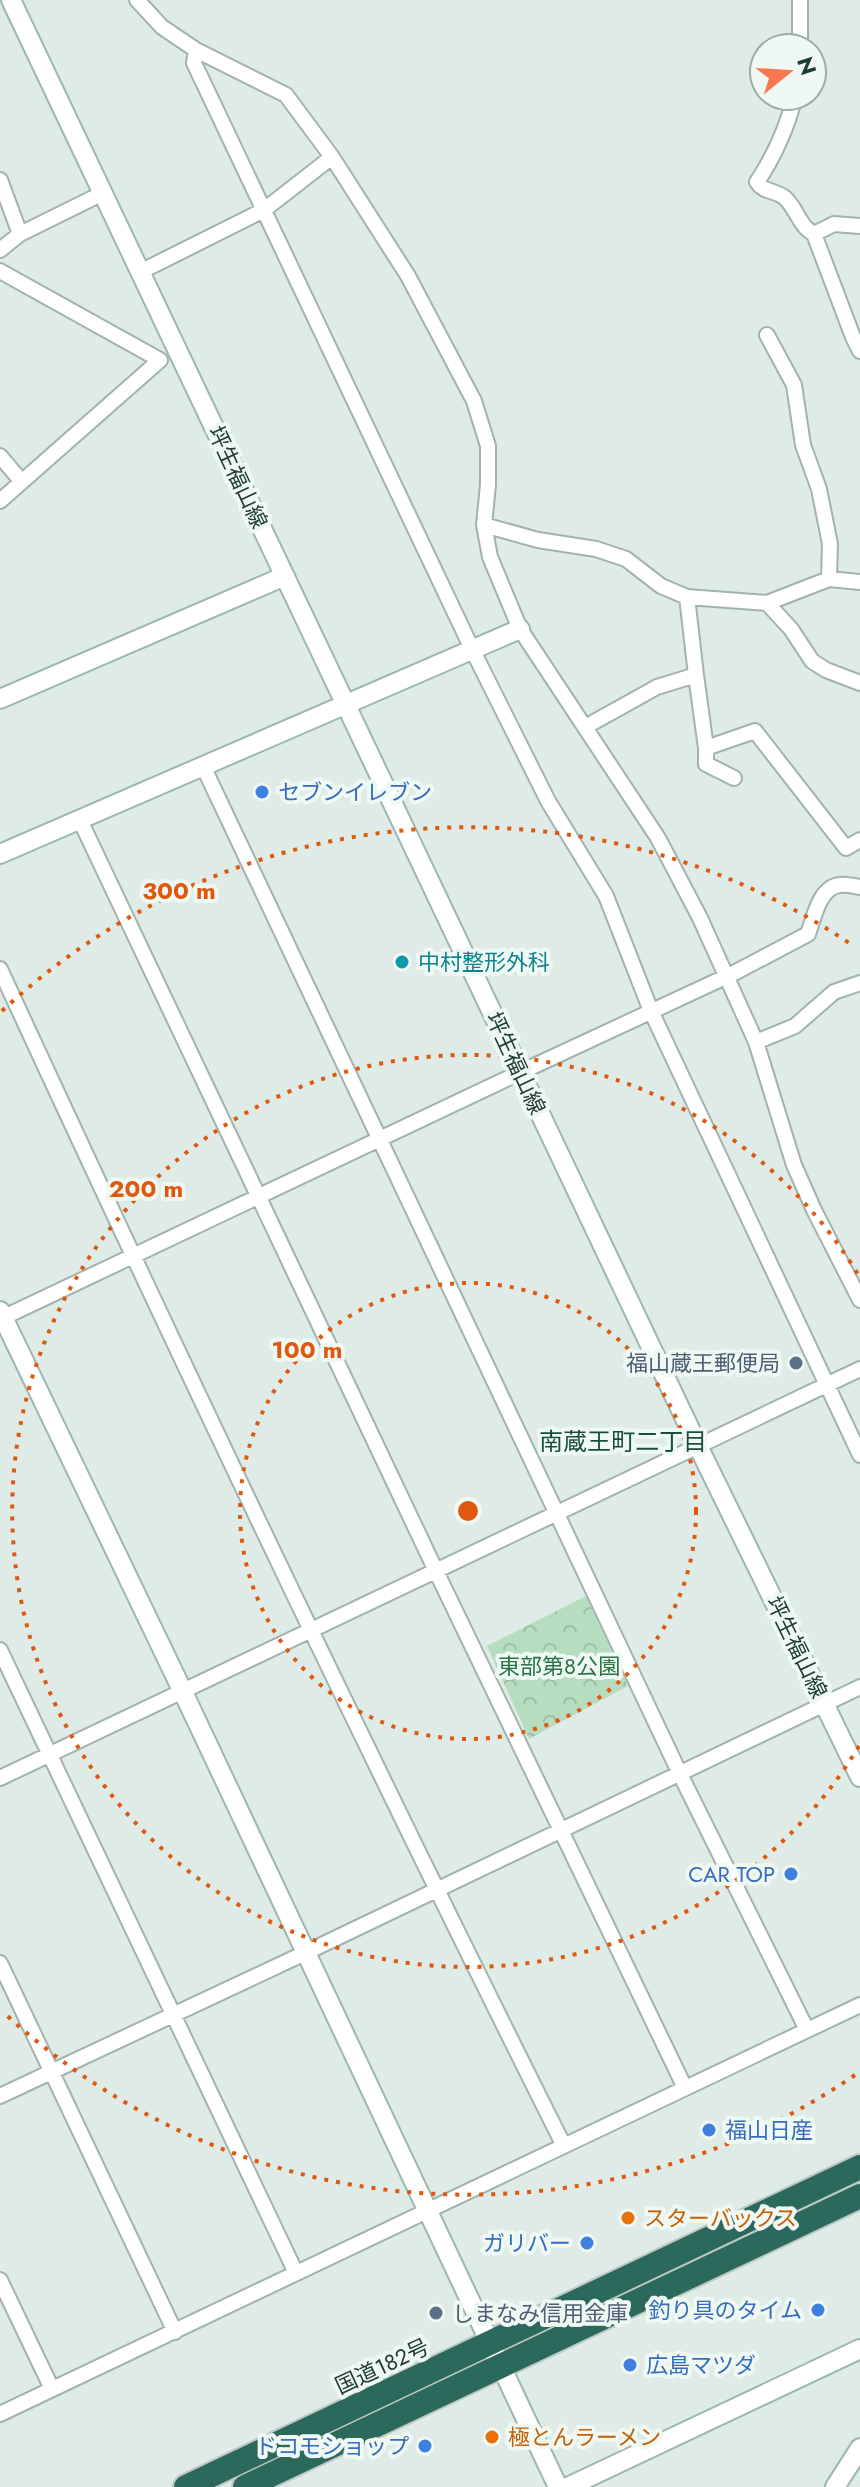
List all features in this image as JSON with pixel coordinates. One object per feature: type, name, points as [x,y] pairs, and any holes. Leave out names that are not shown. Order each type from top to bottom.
[{"type":"highway","name":"国道182号","points":[[245,2487],[860,2167]]},
{"type":"highway","name":"国道182号","points":[[186,2487],[860,2196]]},
{"type":"street","name":"坪生福山線","points":[[11,0],[698,1446],[860,1777]]},
{"type":"street","points":[[137,0],[162,27],[196,50],[286,95],[332,157],[408,276],[474,401],[488,446],[484,525],[490,557],[520,629],[658,838],[700,918],[756,1042],[794,1165],[860,1300]]},
{"type":"street","points":[[800,0],[800,32]]},
{"type":"street","points":[[196,50],[194,63],[472,649],[548,801],[606,896],[651,1011],[860,1455]]},
{"type":"street","points":[[791,112],[773,159],[757,182],[761,189],[784,197],[806,230],[814,234],[860,351]]},
{"type":"street","points":[[140,272],[264,210],[332,157]]},
{"type":"street","points":[[0,180],[20,234]]},
{"type":"street","points":[[0,250],[20,234],[103,193]]},
{"type":"street","points":[[814,234],[834,224],[860,226]]},
{"type":"street","points":[[0,271],[160,360],[0,501]]},
{"type":"street","points":[[767,335],[794,385],[803,445],[819,489],[830,544],[829,579]]},
{"type":"street","points":[[0,456],[22,482]]},
{"type":"street","points":[[484,525],[538,540],[596,549],[626,559],[661,586],[687,597],[767,603],[829,579],[860,582]]},
{"type":"street","points":[[0,699],[285,576]]},
{"type":"street","points":[[687,597],[706,764],[734,778]]},
{"type":"street","points":[[767,603],[791,629],[812,661],[860,683]]},
{"type":"street","points":[[0,854],[520,629]]},
{"type":"street","points":[[585,727],[657,687],[696,675]]},
{"type":"street","points":[[706,748],[755,731],[846,848],[860,840]]},
{"type":"street","points":[[203,766],[680,1774],[807,2030]]},
{"type":"street","points":[[80,820],[685,2088]]},
{"type":"street","points":[[558,2487],[183,1692],[1,1316],[725,976],[808,934],[821,899],[828,890],[839,885],[860,887]]},
{"type":"street","points":[[0,969],[132,1256],[311,1631],[564,2146]]},
{"type":"street","points":[[756,1042],[795,1026],[834,992],[860,983]]},
{"type":"street","points":[[0,1778],[860,1369]]},
{"type":"street","points":[[0,1650],[296,2273]]},
{"type":"street","points":[[0,2096],[860,1687]]},
{"type":"street","points":[[0,1963],[175,2332]]},
{"type":"street","points":[[0,2414],[860,2005]]},
{"type":"street","points":[[0,2280],[52,2389]]},
{"type":"street","points":[[568,2487],[860,2349]]},
{"type":"street","points":[[835,2487],[860,2448]]},
{"type":"green space","name":"東部第8公園","points":[[586,1596],[628,1686],[529,1739],[487,1646]]},
{"type":"place","name":"セブンイレブン","points":[[262,792]]},
{"type":"place","name":"中村整形外科","points":[[402,962]]},
{"type":"place","name":"福山蔵王郵便局","points":[[796,1363]]},
{"type":"place","name":"CAR TOP","points":[[791,1874]]},
{"type":"place","name":"福山日産","points":[[709,2130]]},
{"type":"place","name":"スターバックス","points":[[628,2218]]},
{"type":"place","name":"ガリバー","points":[[587,2243]]},
{"type":"place","name":"釣り具のタイム","points":[[818,2310]]},
{"type":"place","name":"しまなみ信用金庫","points":[[436,2313]]},
{"type":"place","name":"広島マツダ","points":[[630,2365]]},
{"type":"place","name":"極とんラーメン","points":[[492,2437]]},
{"type":"place","name":"ドコモショップ","points":[[425,2446]]},
{"type":"district","name":"南蔵王町二丁目","points":[[623,1441]]}]
